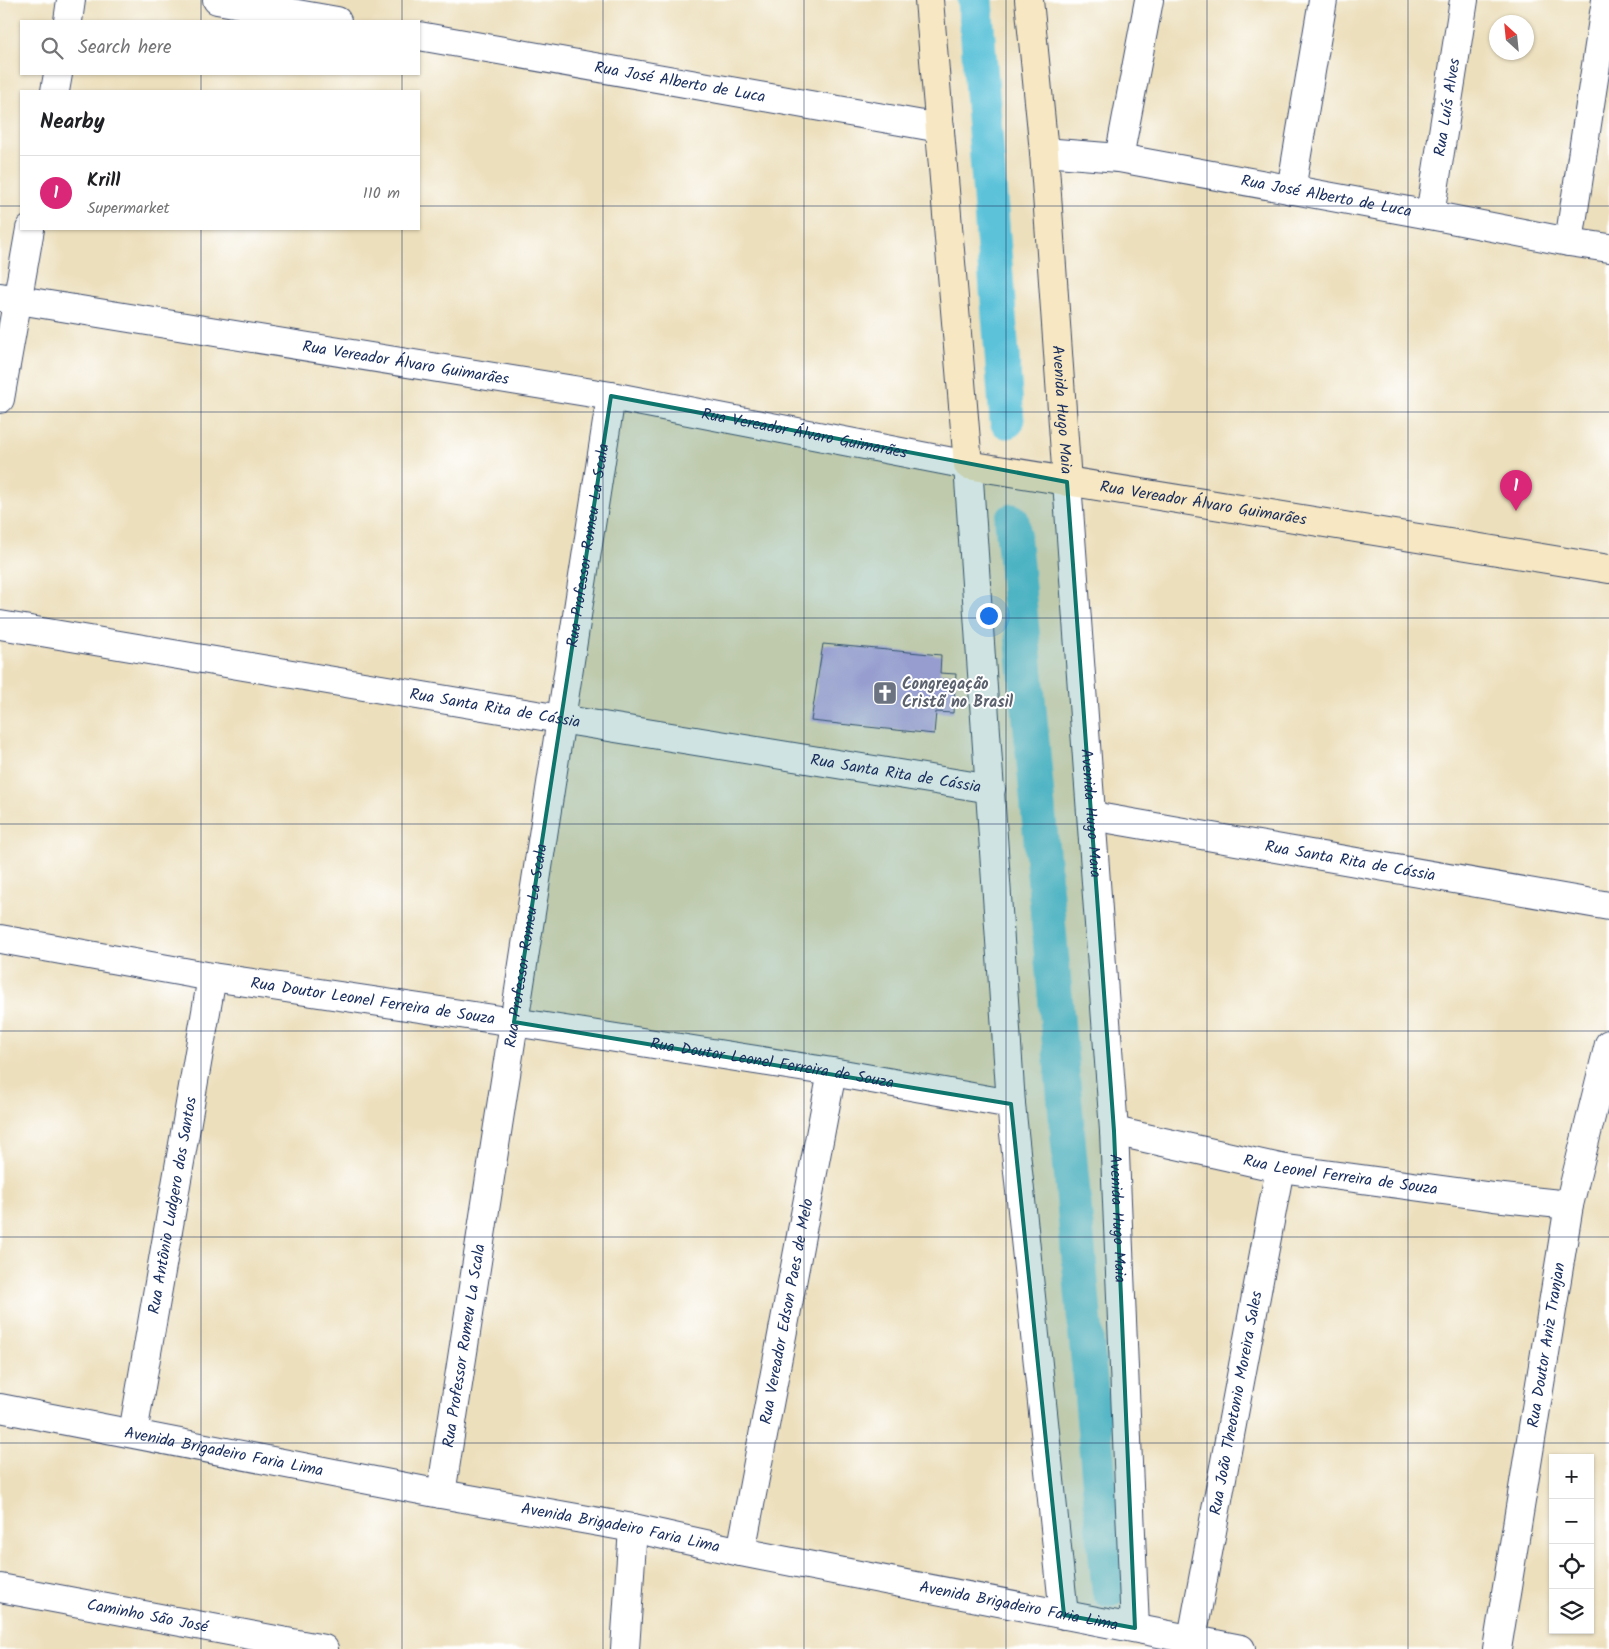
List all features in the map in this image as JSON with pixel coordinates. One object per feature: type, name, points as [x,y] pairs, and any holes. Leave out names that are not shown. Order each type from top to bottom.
[{"type":"street","points":[[68,20],[72,0]]},
{"type":"street","points":[[216,0],[331,20]]},
{"type":"street","points":[[930,0],[940,128],[979,467],[990,789],[1011,1104],[1064,1615]]},
{"type":"street","name":"Avenida Hugo Maia","points":[[1028,0],[1044,152],[1114,1131],[1136,1628]]},
{"type":"street","points":[[1119,158],[1149,0]]},
{"type":"street","points":[[1291,190],[1322,0]]},
{"type":"street","name":"Rua Luís Alves","points":[[1430,215],[1464,0]]},
{"type":"street","points":[[1569,242],[1603,1]]},
{"type":"street","name":"Rua José Alberto de Luca","points":[[420,36],[940,128]]},
{"type":"street","points":[[55,90],[58,75]]},
{"type":"street","name":"Rua José Alberto de Luca","points":[[1044,152],[1119,158],[1609,248]]},
{"type":"street","points":[[0,399],[8,298],[30,230]]},
{"type":"street","name":"Rua Vereador Álvaro Guimarães","points":[[8,298],[610,396],[1024,475],[1609,569]]},
{"type":"street","name":"Rua Professor Romeu La Scala","points":[[441,1494],[610,396]]},
{"type":"street","name":"Rua Santa Rita de Cássia","points":[[0,625],[990,789]]},
{"type":"street","name":"Rua Santa Rita de Cássia","points":[[1092,816],[1609,906]]},
{"type":"street","name":"Rua Doutor Leonel Ferreira de Souza","points":[[0,939],[212,977],[832,1072],[1011,1104]]},
{"type":"street","name":"Rua Antônio Ludgero dos Santos","points":[[133,1433],[212,977]]},
{"type":"street","name":"Rua Doutor Aniz Tranjan","points":[[1497,1649],[1569,1205],[1598,1132],[1609,1044]]},
{"type":"street","name":"Rua Vereador Edson Paes de Melo","points":[[741,1552],[832,1072]]},
{"type":"street","name":"Rua Leonel Ferreira de Souza","points":[[1114,1131],[1280,1168],[1494,1197],[1569,1205]]},
{"type":"street","name":"Rua João Theotonio Moreira Sales","points":[[1192,1638],[1280,1168]]},
{"type":"street","name":"Avenida Brigadeiro Faria Lima","points":[[0,1408],[441,1494],[633,1528],[741,1552],[1241,1649]]},
{"type":"street","points":[[625,1649],[633,1528]]},
{"type":"street","name":"Caminho São José","points":[[0,1588],[324,1649]]},
{"type":"highlighted area","points":[[611,396],[1067,482],[1114,1131],[1135,1628],[1064,1615],[1011,1104],[514,1022]]},
{"type":"building","name":"Congregação Cristã no Brasil","points":[[823,644],[941,655],[940,673],[956,674],[953,713],[936,712],[934,734],[811,721]]},
{"type":"waterway","points":[[975,0],[1007,421]]},
{"type":"waterway","points":[[1012,521],[1109,1590]]},
{"type":"place","name":"Krill","points":[[1516,511]]},
{"type":"place","name":"Congregação Cristã no Brasil","points":[[885,693]]}]
